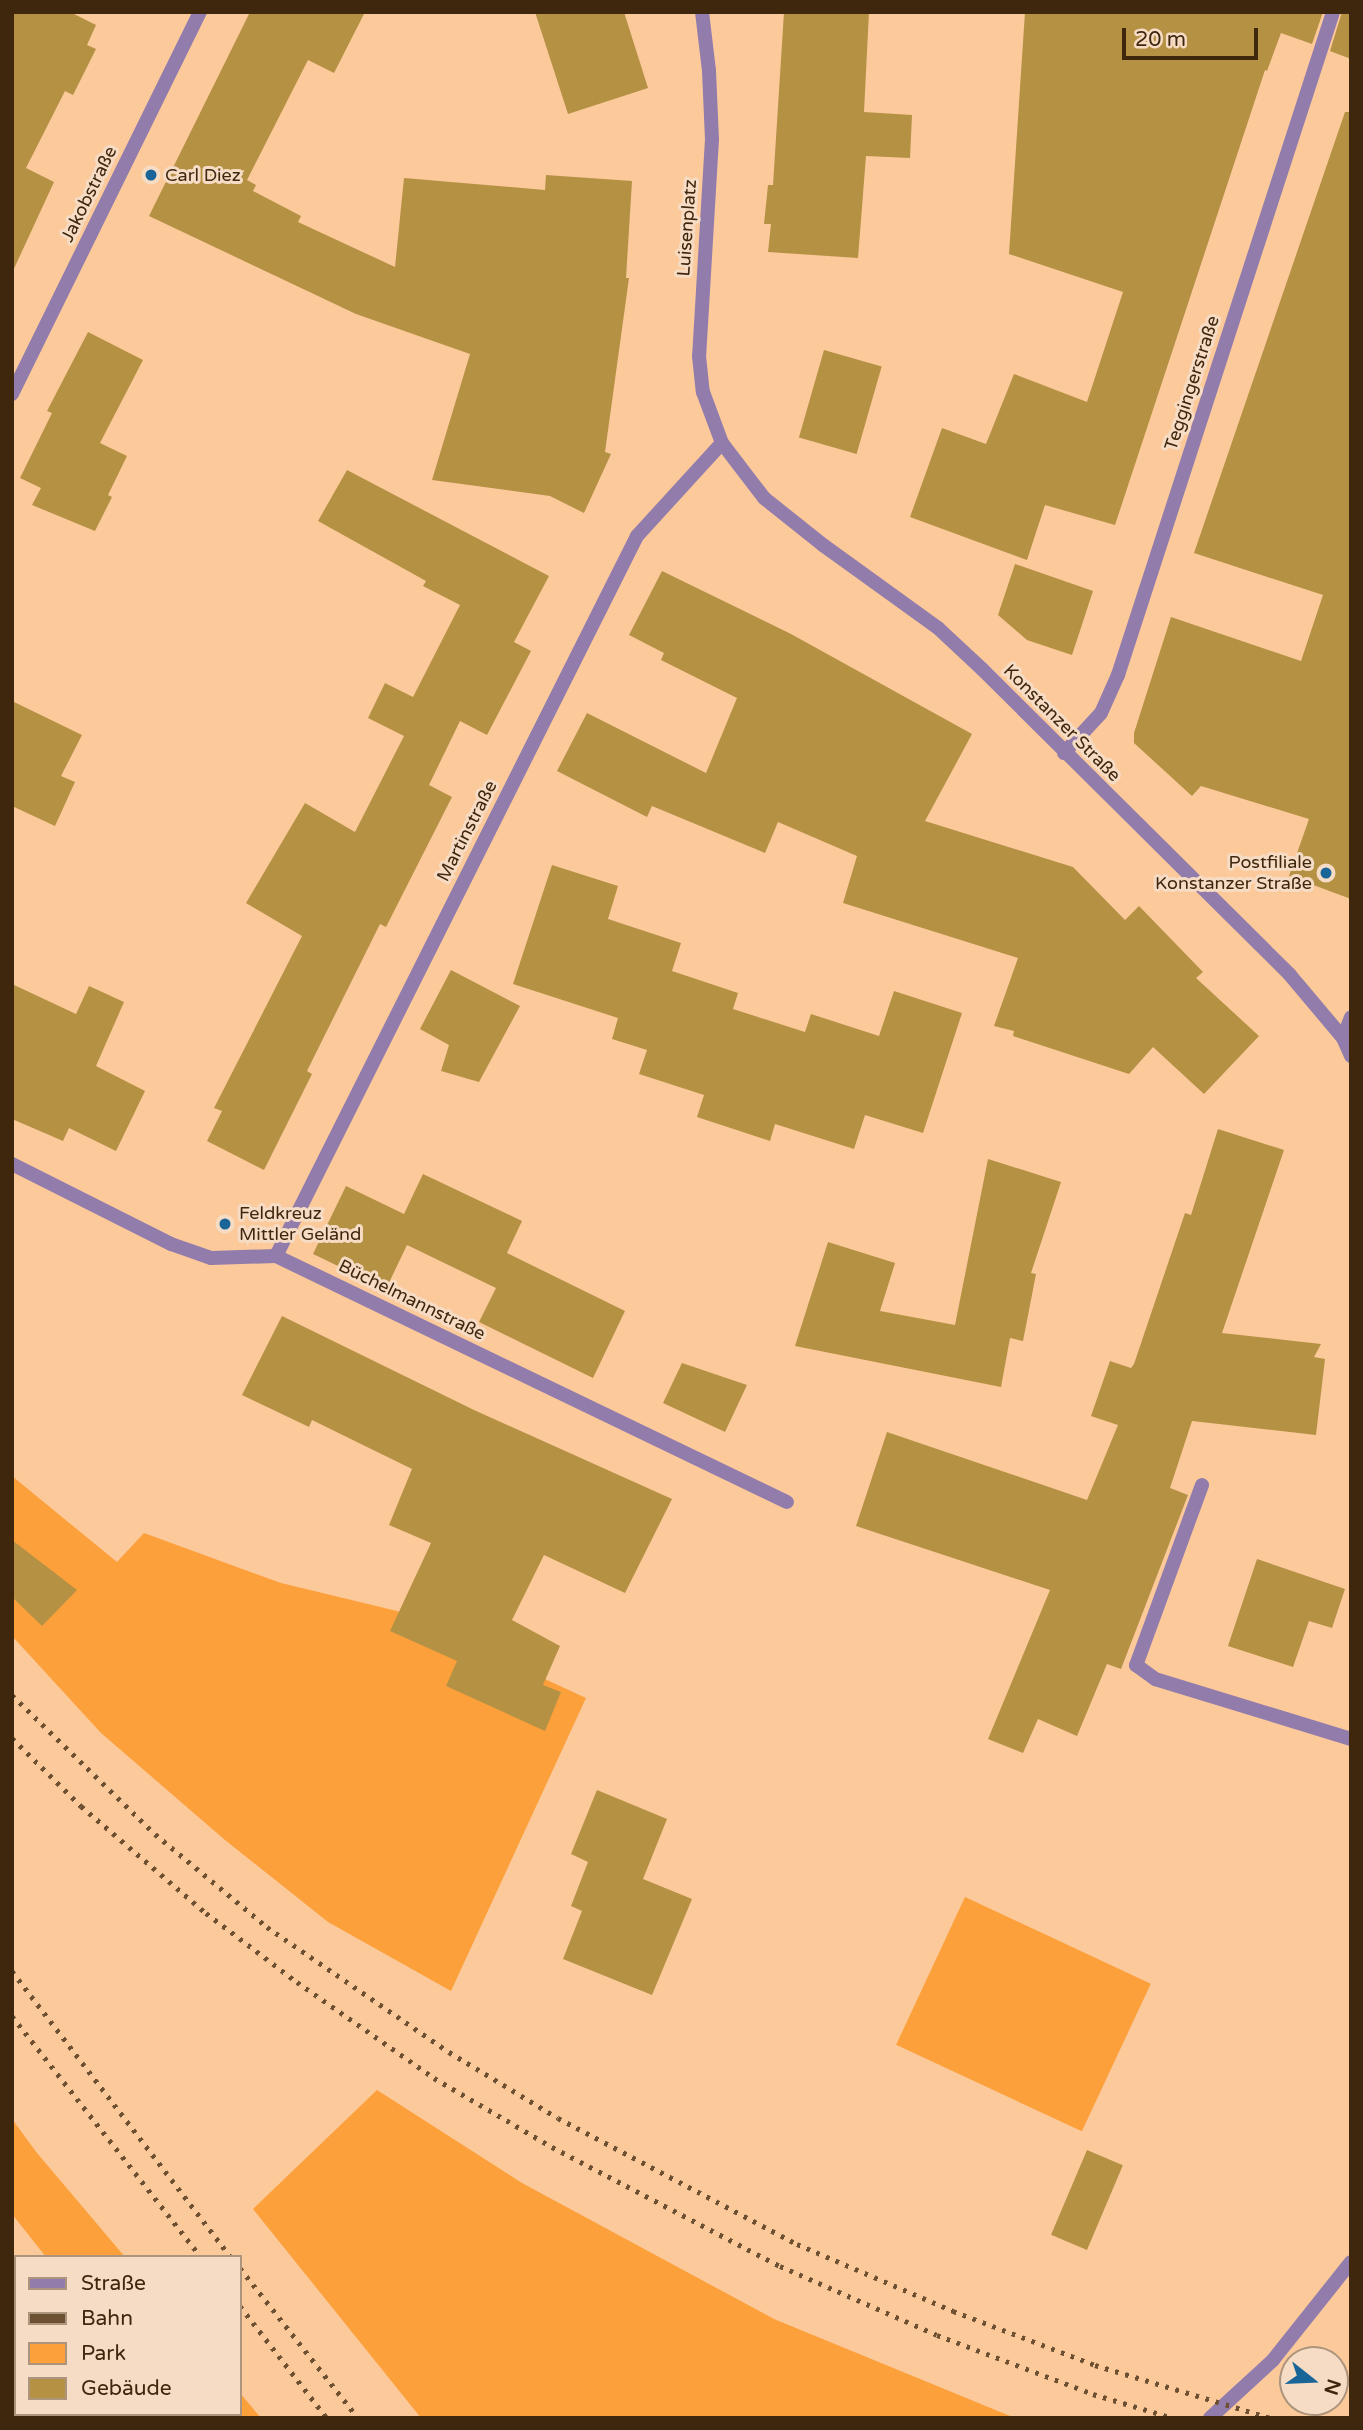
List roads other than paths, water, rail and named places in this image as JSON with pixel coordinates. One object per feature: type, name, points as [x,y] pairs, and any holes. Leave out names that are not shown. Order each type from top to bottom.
[{"type":"street","name":"Jakobstraße","points":[[12,394],[200,12]]},
{"type":"street","name":"Luisenplatz","points":[[702,12],[709,71],[712,139],[699,356],[703,392],[722,443]]},
{"type":"street","name":"Teggingerstraße","points":[[1064,753],[1101,713],[1118,675],[1333,12]]},
{"type":"street","name":"Konstanzer Straße","points":[[722,443],[740,471],[764,498],[823,545],[938,628],[1290,975],[1343,1038],[1351,1056]]},
{"type":"street","name":"Martinstraße","points":[[276,1256],[637,536],[722,443]]},
{"type":"street","points":[[1343,1038],[1351,1017]]},
{"type":"street","name":"Büchelmannstraße","points":[[12,1164],[171,1244],[211,1258],[276,1256],[787,1502]]},
{"type":"street","points":[[1202,1485],[1136,1665],[1155,1679],[1351,1739]]},
{"type":"street","points":[[1210,2418],[1273,2360],[1351,2262]]},
{"type":"railway","points":[[12,1695],[155,1834],[267,1927],[449,2052],[558,2118],[797,2244],[953,2311],[1095,2365],[1270,2418]]},
{"type":"railway","points":[[12,1738],[81,1806],[206,1913],[297,1982],[434,2078],[552,2147],[780,2266],[937,2335],[1093,2394],[1173,2418]]},
{"type":"railway","points":[[12,1971],[229,2255]]},
{"type":"railway","points":[[12,2016],[199,2255]]},
{"type":"railway","points":[[242,2271],[358,2418]]},
{"type":"railway","points":[[242,2309],[327,2418]]},
{"type":"place","name":"Carl Diez","points":[[151,175]]},
{"type":"place","name":"Postfiliale Konstanzer Straße","points":[[1326,873]]},
{"type":"place","name":"Feldkreuz Mittler Geländ","points":[[225,1224]]}]
